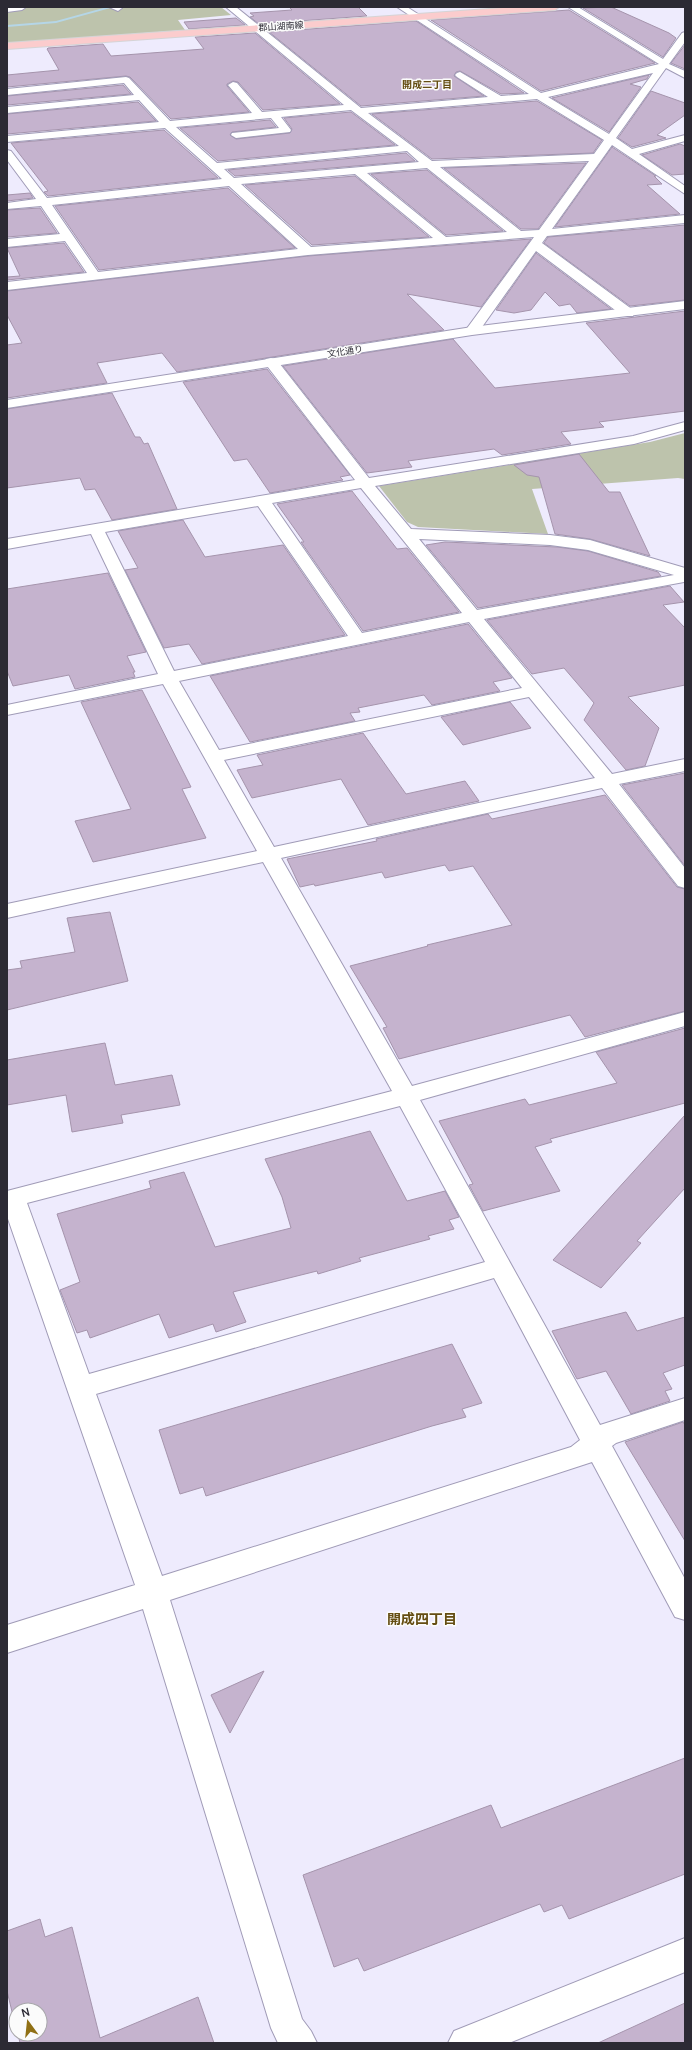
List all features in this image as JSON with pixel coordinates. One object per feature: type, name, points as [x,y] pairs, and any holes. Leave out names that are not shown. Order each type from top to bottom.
[{"type":"main road","name":"郡山湖南線","points":[[7,46],[555,7]]},
{"type":"street","points":[[7,9],[22,7]]},
{"type":"street","points":[[230,7],[518,235]]},
{"type":"street","points":[[401,7],[539,96],[612,140],[685,191]]},
{"type":"street","points":[[572,7],[665,66],[685,75]]},
{"type":"street","points":[[472,332],[598,157],[612,140],[665,66],[685,35]]},
{"type":"street","points":[[7,139],[259,115],[539,96],[665,66],[685,63]]},
{"type":"street","points":[[460,75],[498,99]]},
{"type":"street","points":[[7,92],[126,80],[167,124],[308,251]]},
{"type":"street","points":[[233,85],[259,115]]},
{"type":"street","points":[[7,110],[142,97]]},
{"type":"street","points":[[236,135],[286,130],[273,114]]},
{"type":"street","points":[[630,153],[685,138]]},
{"type":"street","points":[[213,167],[409,148]]},
{"type":"street","points":[[7,153],[44,202],[95,276]]},
{"type":"street","points":[[7,206],[230,182],[430,164],[598,157]]},
{"type":"street","points":[[358,171],[444,241]]},
{"type":"street","points":[[7,286],[308,251],[543,233],[685,219]]},
{"type":"street","points":[[7,243],[68,236]]},
{"type":"street","points":[[535,244],[628,313]]},
{"type":"street","name":"文化通り","points":[[7,404],[472,332],[685,305]]},
{"type":"street","points":[[271,362],[365,483],[607,781],[685,882]]},
{"type":"street","points":[[7,544],[262,500],[634,440],[685,426]]},
{"type":"street","points":[[262,500],[358,639]]},
{"type":"street","points":[[96,529],[168,677],[405,1095],[685,1607]]},
{"type":"street","points":[[407,534],[550,540],[590,545],[680,577]]},
{"type":"street","points":[[7,710],[473,616],[680,577]]},
{"type":"street","points":[[212,757],[534,691]]},
{"type":"street","points":[[7,911],[685,765]]},
{"type":"street","points":[[299,2043],[288,2028],[152,1593],[9,1192],[502,1071],[685,1019]]},
{"type":"street","points":[[80,1388],[500,1267]]},
{"type":"street","points":[[7,1639],[580,1456],[597,1444],[607,1434],[685,1409]]},
{"type":"street","points":[[466,2043],[685,1955]]},
{"type":"green space","points":[[7,7],[221,7],[231,15],[178,20],[185,30],[7,43]]},
{"type":"green space","points":[[685,433],[685,479],[678,478],[532,489],[548,534],[418,527],[407,522],[379,486],[650,442]]},
{"type":"building","points":[[289,7],[358,7],[367,16],[259,24],[250,17],[254,16],[250,13],[292,10]]},
{"type":"building","points":[[611,7],[669,33],[676,38],[663,57],[583,8]]},
{"type":"building","points":[[569,10],[655,63],[541,91],[431,20]]},
{"type":"building","points":[[236,18],[245,25],[189,29],[184,22]]},
{"type":"building","points":[[416,21],[524,93],[501,94],[460,71],[456,72],[454,76],[484,96],[361,106],[269,32]]},
{"type":"building","points":[[255,33],[340,104],[263,110],[238,82],[233,81],[227,84],[227,86],[249,112],[171,119],[130,77],[126,76],[7,87],[7,75],[59,70],[47,49],[48,48],[103,44],[111,56],[204,49],[195,37]]},
{"type":"building","points":[[685,45],[685,69],[671,63]]},
{"type":"building","points":[[649,75],[647,79],[630,84],[641,87],[609,132],[552,98]]},
{"type":"building","points":[[123,85],[131,94],[7,105],[7,96]]},
{"type":"building","points":[[651,91],[685,103],[685,115],[657,135],[666,138],[632,147],[618,138]]},
{"type":"building","points":[[537,101],[602,140],[593,153],[432,159],[372,114]]},
{"type":"building","points":[[138,102],[156,121],[7,134],[7,114]]},
{"type":"building","points":[[351,112],[395,145],[218,161],[180,128],[270,120],[276,127],[232,132],[230,135],[236,139],[290,133],[292,129],[284,118]]},
{"type":"building","points":[[164,130],[218,178],[48,196],[44,192],[48,191],[11,143]]},
{"type":"building","points":[[680,144],[685,146],[685,174],[672,175],[642,155]]},
{"type":"building","points":[[612,147],[656,176],[654,176],[662,184],[647,185],[680,214],[555,227]]},
{"type":"building","points":[[406,153],[415,161],[235,176],[228,170]]},
{"type":"building","points":[[586,163],[538,229],[521,229],[444,168]]},
{"type":"building","points":[[427,170],[503,231],[446,235],[371,174]]},
{"type":"building","points":[[355,176],[429,237],[312,245],[245,185]]},
{"type":"building","points":[[228,188],[295,248],[99,270],[55,206]]},
{"type":"building","points":[[30,193],[33,198],[7,201],[7,195]]},
{"type":"building","points":[[40,208],[57,233],[7,237],[7,210]]},
{"type":"building","points":[[685,225],[685,300],[630,306],[544,243],[548,237]]},
{"type":"building","points":[[531,239],[481,307],[407,294],[444,330],[177,372],[162,353],[97,363],[107,383],[7,398],[7,345],[22,343],[7,315],[7,291],[308,256]]},
{"type":"building","points":[[64,243],[84,272],[7,280],[7,277],[20,276],[7,248]]},
{"type":"building","points":[[536,253],[611,309],[577,313],[570,304],[559,306],[545,292],[531,310],[514,313],[496,310]]},
{"type":"building","points":[[685,311],[685,411],[599,422],[604,427],[561,432],[571,444],[502,455],[494,449],[408,461],[412,467],[367,473],[283,366],[453,339],[495,388],[630,373],[586,323]]},
{"type":"building","points":[[267,369],[350,475],[340,477],[343,480],[270,493],[247,459],[234,461],[183,382]]},
{"type":"building","points":[[112,393],[135,437],[140,437],[144,444],[148,443],[177,509],[112,520],[95,489],[85,490],[80,478],[7,488],[7,409]]},
{"type":"building","points":[[579,454],[609,492],[620,492],[650,556],[590,539],[555,534],[539,477],[527,475],[514,465]]},
{"type":"building","points":[[352,491],[397,549],[407,548],[459,612],[363,631],[301,542],[304,542],[277,504]]},
{"type":"building","points":[[183,520],[205,557],[283,545],[345,635],[202,664],[189,644],[164,648],[125,570],[138,568],[118,531]]},
{"type":"building","points":[[445,542],[557,547],[588,551],[658,572],[661,576],[478,608],[426,545]]},
{"type":"building","points":[[108,573],[146,652],[127,656],[135,672],[133,672],[135,677],[75,689],[69,675],[13,686],[7,671],[7,589]]},
{"type":"building","points":[[670,586],[684,602],[663,605],[685,628],[685,685],[628,697],[659,728],[645,766],[626,770],[584,720],[594,703],[564,668],[532,674],[487,620]]},
{"type":"building","points":[[468,624],[512,678],[493,682],[500,691],[432,705],[424,695],[358,708],[360,712],[350,713],[355,721],[250,742],[210,676]]},
{"type":"building","points":[[142,690],[191,787],[182,789],[206,838],[93,862],[75,821],[131,809],[81,702]]},
{"type":"building","points":[[510,702],[531,728],[463,745],[441,717]]},
{"type":"building","points":[[363,733],[406,794],[465,781],[479,801],[368,825],[341,779],[252,798],[237,770],[263,765],[257,755]]},
{"type":"building","points":[[685,773],[685,866],[622,785]]},
{"type":"building","points":[[605,795],[677,887],[685,889],[685,1011],[585,1037],[570,1015],[399,1059],[383,1028],[387,1027],[350,966],[428,946],[427,945],[512,925],[473,866],[449,871],[445,865],[385,878],[382,872],[315,886],[314,884],[300,887],[287,859],[377,841],[376,839],[488,814],[492,819]]},
{"type":"building","points":[[110,912],[128,981],[7,1010],[7,970],[22,968],[20,961],[75,952],[67,918]]},
{"type":"building","points":[[685,1028],[685,1103],[550,1139],[552,1142],[535,1147],[560,1191],[483,1211],[469,1185],[473,1184],[439,1121],[525,1099],[529,1105],[617,1083],[596,1052]]},
{"type":"building","points":[[105,1043],[115,1085],[172,1075],[180,1105],[121,1115],[123,1123],[72,1132],[66,1095],[7,1105],[7,1060]]},
{"type":"building","points":[[685,1115],[685,1188],[637,1241],[641,1243],[601,1288],[553,1260]]},
{"type":"building","points":[[370,1131],[407,1201],[445,1191],[459,1217],[449,1220],[454,1229],[428,1236],[430,1239],[359,1258],[361,1261],[318,1274],[317,1271],[233,1292],[246,1322],[216,1332],[213,1324],[169,1338],[159,1314],[90,1338],[87,1330],[77,1333],[60,1290],[80,1282],[57,1214],[151,1188],[149,1181],[184,1172],[215,1247],[291,1228],[282,1197],[265,1159]]},
{"type":"building","points":[[626,1312],[637,1331],[685,1317],[685,1365],[663,1373],[672,1389],[665,1391],[670,1401],[631,1414],[606,1371],[577,1379],[552,1331]]},
{"type":"building","points":[[452,1344],[482,1403],[462,1409],[466,1417],[432,1426],[206,1496],[203,1487],[180,1494],[159,1430]]},
{"type":"building","points":[[683,1422],[685,1425],[685,1541],[625,1442]]},
{"type":"building","points":[[264,1671],[230,1733],[211,1695]]},
{"type":"building","points":[[685,1758],[685,1874],[569,1919],[562,1905],[544,1912],[540,1904],[364,1971],[358,1958],[334,1967],[303,1875],[491,1805],[501,1828]]},
{"type":"building","points":[[40,1919],[45,1937],[72,1927],[100,2038],[198,1997],[214,2043],[20,2043],[48,2042],[48,2002],[10,2002],[7,1991],[7,1931]]},
{"type":"building","points":[[685,2003],[685,2043],[598,2043]]},
{"type":"waterway","points":[[7,26],[56,22],[112,7]]},
{"type":"district","name":"開成二丁目","points":[[427,84]]},
{"type":"district","name":"開成四丁目","points":[[422,1618]]}]
